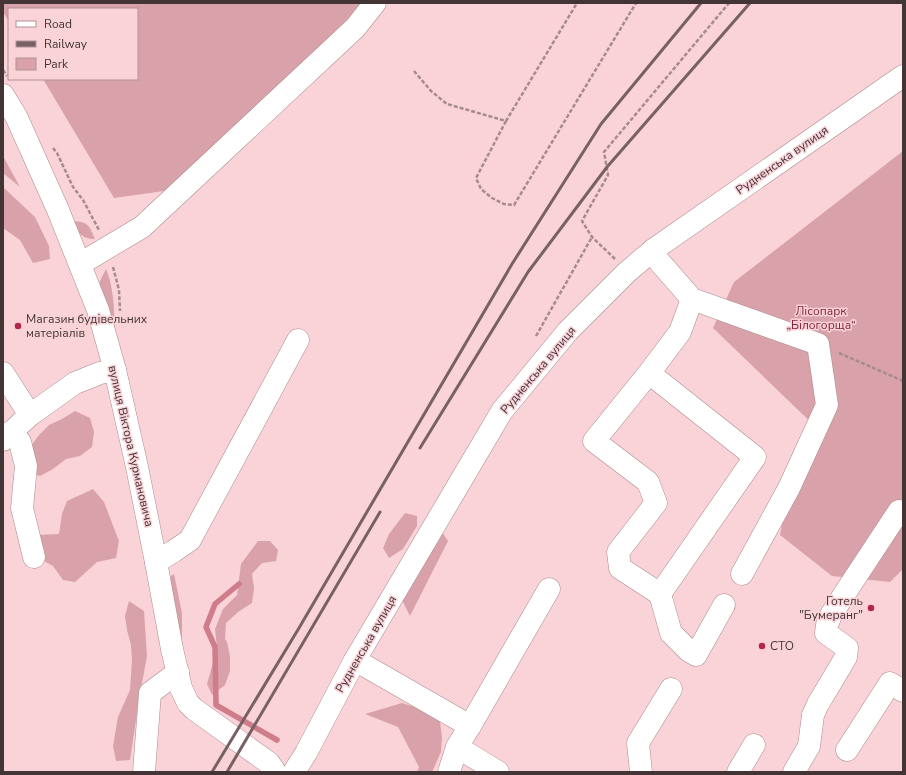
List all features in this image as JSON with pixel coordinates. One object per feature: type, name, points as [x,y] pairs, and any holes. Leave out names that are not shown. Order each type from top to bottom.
[{"type":"street","points":[[80,264],[142,227],[355,28],[375,3]]},
{"type":"street","name":"Рудненська вулиця","points":[[294,772],[306,753],[355,660],[502,411],[568,331],[626,273],[653,250],[903,76]]},
{"type":"street","name":"вулиця Віктора Курмановича","points":[[3,95],[16,116],[58,210],[98,310],[115,370],[137,467],[172,649],[181,688],[188,703],[194,709],[269,763],[275,772]]},
{"type":"street","points":[[653,250],[657,259],[692,299],[818,344],[827,405],[789,488],[742,574]]},
{"type":"street","points":[[692,299],[680,332],[650,373],[594,441],[648,482],[656,503],[618,552],[620,568],[660,594],[671,633],[689,651],[696,655],[724,605]]},
{"type":"street","points":[[156,562],[190,540],[298,340]]},
{"type":"street","points":[[34,557],[22,508],[26,466],[20,442],[7,436],[30,415],[75,383],[115,370]]},
{"type":"street","points":[[3,373],[30,415]]},
{"type":"street","points":[[650,373],[755,457],[660,594]]},
{"type":"street","points":[[794,772],[809,746],[813,715],[846,657],[847,648],[826,633],[831,615],[899,511],[903,514]]},
{"type":"street","points":[[449,772],[458,747],[549,589]]},
{"type":"street","points":[[355,660],[470,726]]},
{"type":"street","points":[[144,772],[150,693],[178,672]]},
{"type":"street","points":[[847,750],[890,683],[903,691]]},
{"type":"street","points":[[641,772],[638,743],[670,689]]},
{"type":"street","points":[[738,772],[754,745]]},
{"type":"street","points":[[458,747],[498,772]]},
{"type":"path","points":[[576,3],[506,121],[476,178],[481,189],[492,198],[504,204],[514,205],[636,3]]},
{"type":"path","points":[[619,263],[592,237],[582,221],[608,175],[604,152],[728,3]]},
{"type":"path","points":[[414,71],[431,91],[447,104],[506,121]]},
{"type":"path","points":[[83,200],[102,236]]},
{"type":"path","points":[[536,337],[592,237]]},
{"type":"path","points":[[818,344],[903,382]]},
{"type":"green space","points":[[3,3],[364,3],[171,190],[114,198],[44,80],[138,80],[138,8],[8,8],[8,20],[3,12]]},
{"type":"green space","name":"Лісопарк „Білогорща“","points":[[903,151],[903,569],[890,582],[832,576],[780,535],[788,494],[821,432],[713,328],[734,282]]},
{"type":"green space","points":[[3,156],[20,187],[3,173]]},
{"type":"green space","points":[[3,187],[35,217],[49,246],[50,259],[33,263],[20,240],[3,228]]},
{"type":"green space","points":[[72,221],[82,222],[88,225],[95,239],[86,238],[80,234]]},
{"type":"green space","points":[[106,269],[113,297],[116,344],[99,287],[100,281]]},
{"type":"green space","points":[[75,411],[90,418],[94,432],[92,447],[80,456],[66,459],[53,469],[40,476],[34,474],[30,447],[49,425]]},
{"type":"green space","points":[[93,489],[104,502],[119,541],[116,558],[97,562],[75,582],[63,580],[53,566],[42,560],[37,535],[59,534],[62,514],[67,501]]},
{"type":"green space","points":[[405,513],[417,516],[417,526],[403,549],[389,558],[383,548],[389,534]]},
{"type":"green space","points":[[439,531],[448,541],[410,616],[403,602],[404,587]]},
{"type":"green space","points":[[258,541],[270,541],[278,550],[276,561],[262,563],[252,574],[254,588],[252,603],[238,612],[226,623],[225,639],[230,656],[230,671],[225,685],[212,695],[207,684],[217,648],[215,629],[223,609],[237,595],[241,564]]},
{"type":"green space","points":[[174,574],[182,613],[182,640],[180,640],[170,579]]},
{"type":"green space","points":[[129,601],[144,611],[147,656],[130,760],[116,761],[113,746],[118,717],[130,690],[132,660],[131,645],[125,616]]},
{"type":"green space","points":[[402,703],[430,712],[440,722],[442,737],[441,752],[432,772],[417,772],[419,767],[398,727],[365,714]]},
{"type":"waterway","points":[[239,584],[215,604],[206,627],[215,647],[216,705],[277,740]]},
{"type":"railway","points":[[212,772],[299,628],[512,264],[601,124],[701,3]]},
{"type":"railway","points":[[420,448],[528,272],[607,167],[750,3]]},
{"type":"railway","points":[[227,772],[380,512]]},
{"type":"place","name":"Магазин будівельних матеріалів","points":[[18,326]]},
{"type":"place","name":"Готель \"Бумеранг\"","points":[[871,608]]},
{"type":"place","name":"СТО","points":[[762,646]]}]
